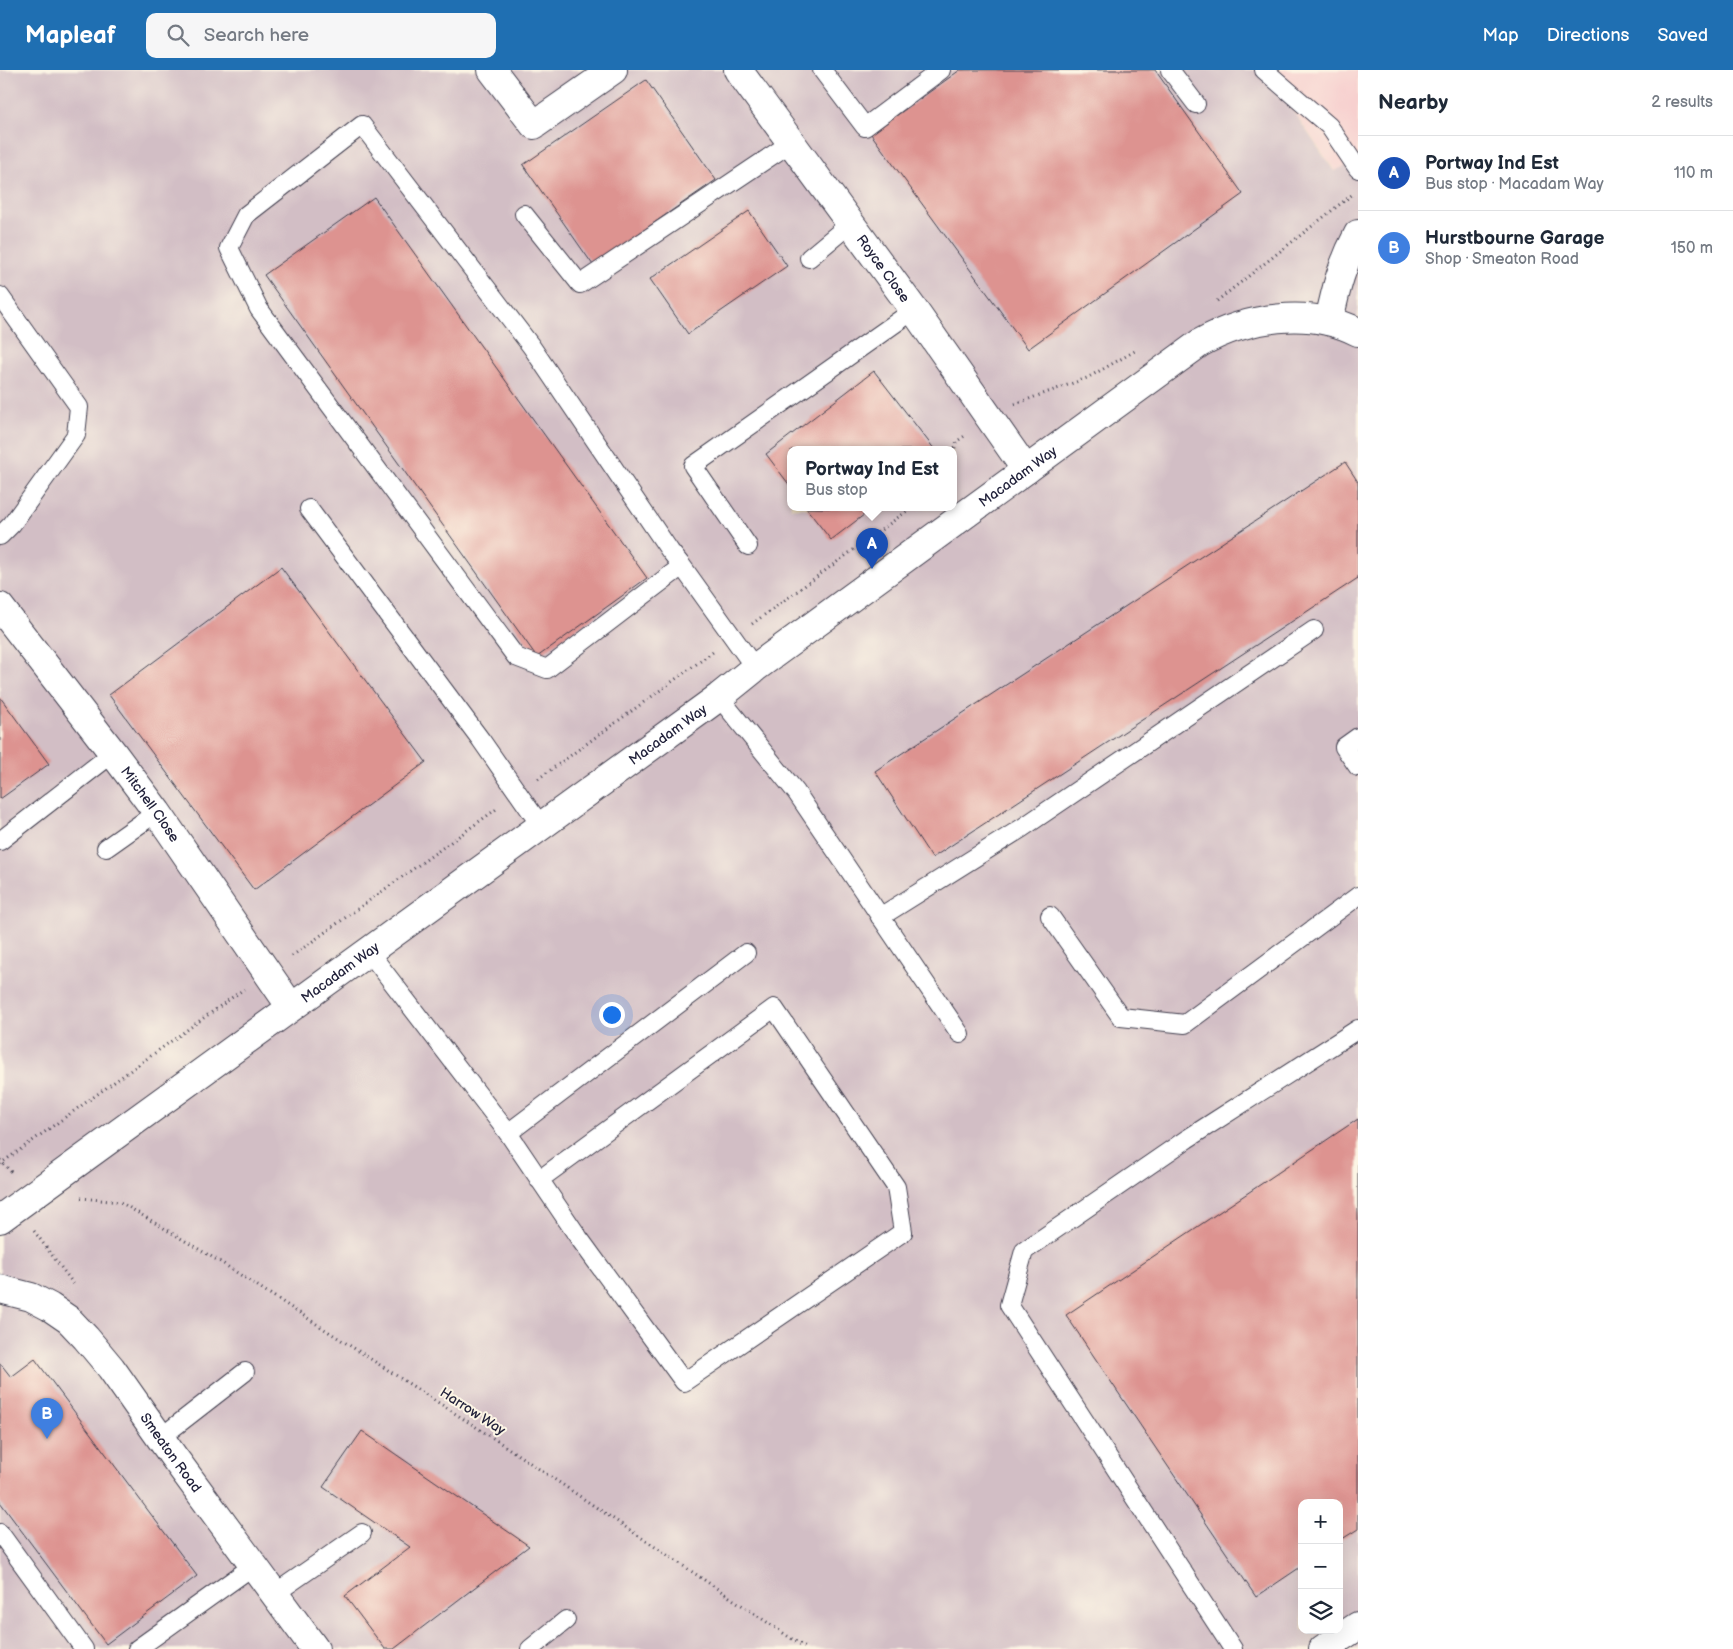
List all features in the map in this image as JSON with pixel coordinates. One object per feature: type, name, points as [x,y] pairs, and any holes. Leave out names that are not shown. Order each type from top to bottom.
[{"type":"street","points":[[492,70],[534,126],[613,70]]},
{"type":"street","name":"Royce Close","points":[[738,70],[914,310],[1026,470]]},
{"type":"street","points":[[1329,321],[1338,280],[1358,234]]},
{"type":"street","name":"Macadam Way","points":[[0,1219],[719,697],[1200,343],[1218,333],[1258,321],[1305,318],[1329,321],[1358,332]]},
{"type":"street","name":"Mitchell Close","points":[[0,607],[114,753],[157,812],[290,1007]]},
{"type":"street","name":"Smeaton Road","points":[[0,1289],[31,1297],[50,1306],[69,1320],[86,1338],[111,1368],[315,1649]]},
{"type":"street","points":[[1323,1649],[1358,1626]]},
{"type":"lane","points":[[822,70],[865,127],[940,70]]},
{"type":"lane","points":[[1170,70],[1196,104]]},
{"type":"lane","points":[[1264,70],[1329,126],[1358,169]]},
{"type":"lane","points":[[682,566],[547,669],[516,657],[258,309],[229,248],[246,215],[362,125],[530,346],[670,552],[682,566],[756,668]]},
{"type":"lane","points":[[524,214],[580,284],[792,142]]},
{"type":"lane","points":[[808,258],[851,223]]},
{"type":"lane","points":[[0,296],[79,407],[76,435],[12,524],[0,536]]},
{"type":"lane","points":[[748,546],[693,466],[914,310]]},
{"type":"lane","points":[[309,509],[475,732],[541,826]]},
{"type":"lane","points":[[880,917],[1022,828],[1314,630]]},
{"type":"lane","points":[[719,697],[796,792],[960,1034]]},
{"type":"lane","points":[[1358,737],[1344,747],[1358,767]]},
{"type":"lane","points":[[0,840],[114,753]]},
{"type":"lane","points":[[106,848],[157,812]]},
{"type":"lane","points":[[1050,916],[1121,1017],[1185,1024],[1358,896]]},
{"type":"lane","points":[[369,952],[508,1133],[539,1180],[579,1238],[684,1382],[903,1232],[896,1187],[774,1008],[539,1180]]},
{"type":"lane","points":[[508,1133],[746,953]]},
{"type":"lane","points":[[1233,1649],[1009,1305],[1024,1251],[1187,1139],[1358,1029]]},
{"type":"lane","points":[[160,1438],[244,1372]]},
{"type":"lane","points":[[0,1533],[84,1649]]},
{"type":"lane","points":[[274,1594],[362,1534]]},
{"type":"lane","points":[[137,1649],[253,1566]]},
{"type":"lane","points":[[530,1649],[566,1620]]},
{"type":"path","points":[[1210,306],[1358,190]]},
{"type":"path","points":[[955,446],[956,442],[1005,407],[1087,378],[1136,350]]},
{"type":"path","points":[[0,1164],[266,973],[314,941],[908,511]]},
{"type":"path","name":"Harrow Way","points":[[120,1202],[222,1262],[490,1436],[807,1649]]},
{"type":"shaded area","points":[[0,70],[1265,70],[1334,171],[1358,161],[1358,1649],[0,1649]]},
{"type":"shaded area","points":[[1265,70],[1358,70],[1358,161],[1335,171]]},
{"type":"building","points":[[960,70],[1155,70],[1243,194],[1028,349],[871,134]]},
{"type":"building","points":[[646,80],[716,180],[593,265],[523,165]]},
{"type":"building","points":[[374,197],[647,578],[537,657],[264,275]]},
{"type":"building","points":[[749,211],[787,266],[688,334],[650,279]]},
{"type":"building","points":[[874,371],[932,446],[787,446],[787,482],[766,454]]},
{"type":"building","points":[[1345,462],[1358,482],[1358,578],[932,858],[875,771]]},
{"type":"building","points":[[808,511],[869,511],[831,540]]},
{"type":"building","points":[[281,567],[426,762],[254,890],[109,695]]},
{"type":"building","points":[[0,697],[49,764],[0,799]]},
{"type":"building","points":[[1358,1119],[1358,1529],[1343,1538],[1343,1499],[1298,1499],[1298,1569],[1256,1597],[1066,1315]]},
{"type":"building","points":[[35,1359],[197,1576],[106,1644],[0,1502],[0,1363],[11,1377]]},
{"type":"building","points":[[362,1431],[529,1546],[394,1649],[385,1649],[345,1596],[410,1547],[323,1487]]},
{"type":"place","name":"Portway Ind Est","points":[[872,569]]},
{"type":"place","name":"Hurstbourne Garage","points":[[47,1439]]}]
